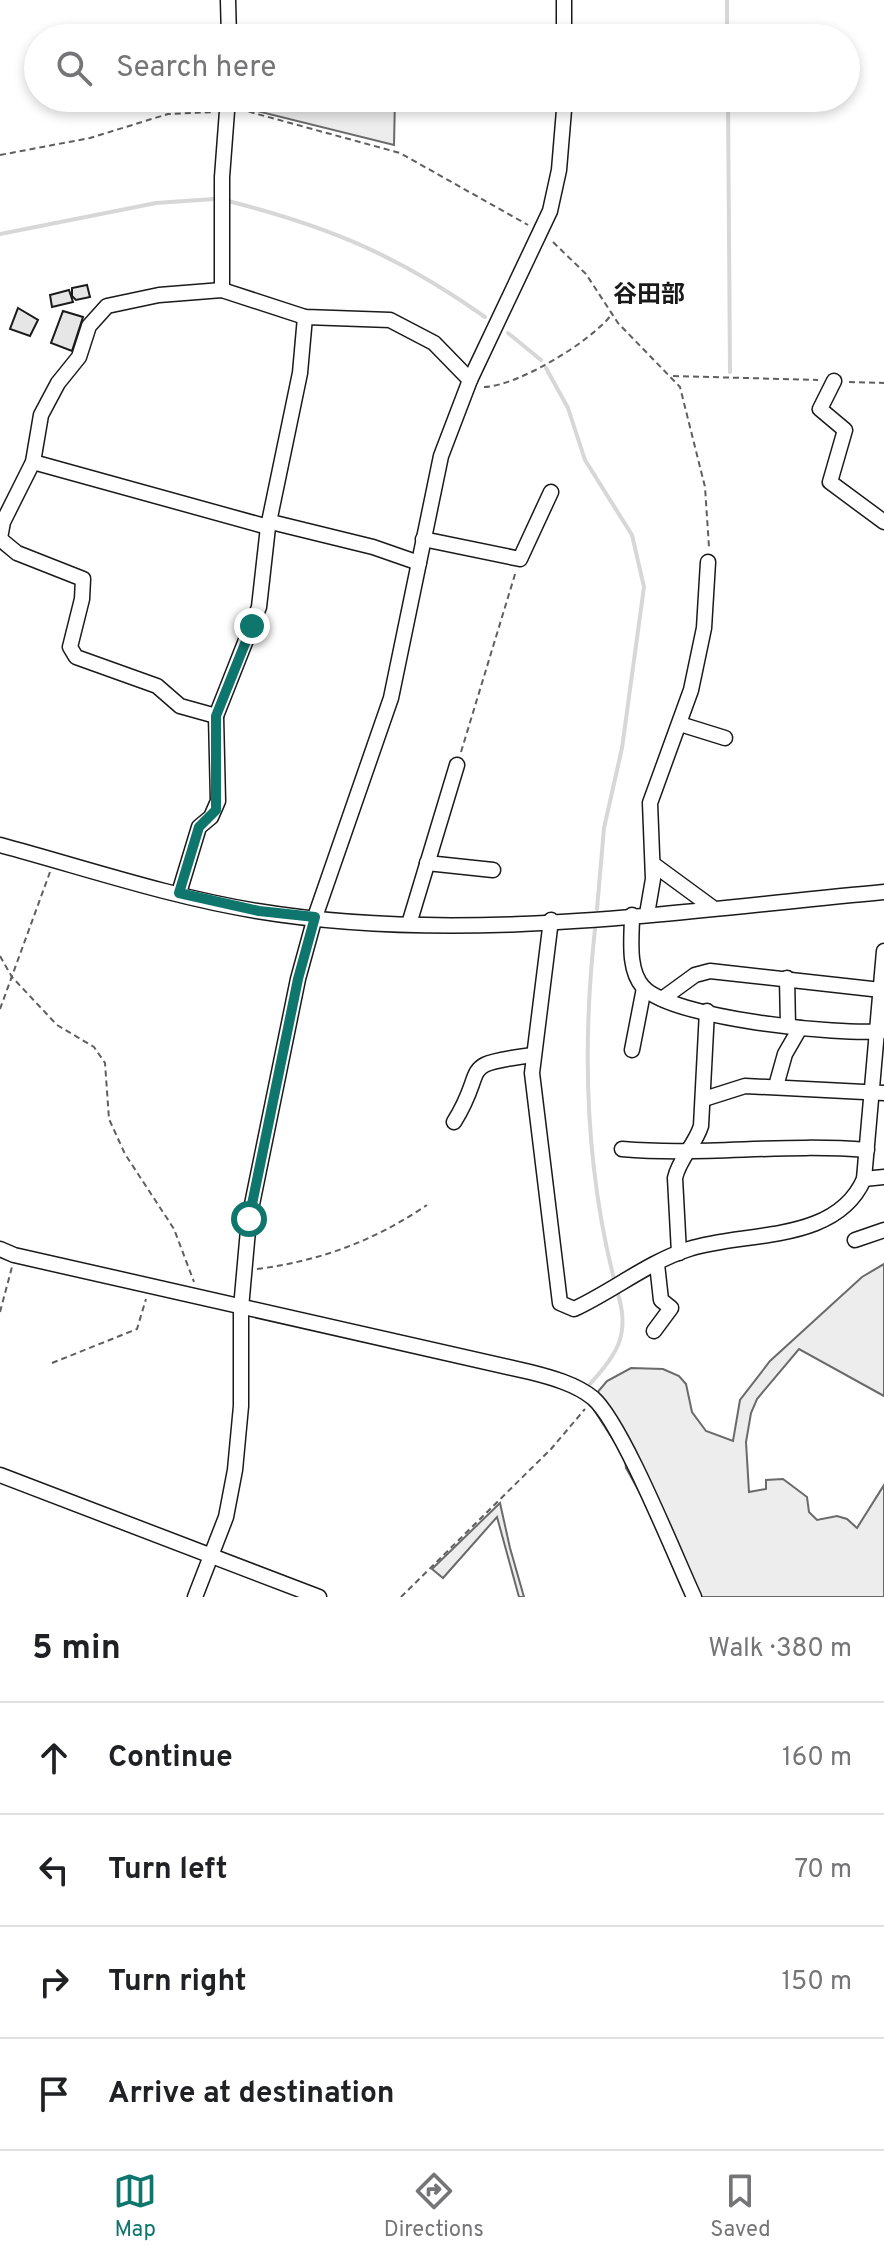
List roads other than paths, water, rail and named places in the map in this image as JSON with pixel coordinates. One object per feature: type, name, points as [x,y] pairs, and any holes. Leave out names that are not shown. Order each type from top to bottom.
[{"type":"street","points":[[228,0],[229,24]]},
{"type":"street","points":[[564,0],[564,24]]},
{"type":"street","points":[[222,290],[222,177],[227,112]]},
{"type":"street","points":[[195,1597],[226,1517],[235,1470],[241,1406],[241,1308],[249,1219],[298,979],[315,917],[391,698],[441,456],[470,380],[540,232],[559,170],[564,112]]},
{"type":"street","points":[[216,716],[180,706],[157,686],[76,657],[70,647],[82,599],[83,579],[17,553],[0,539],[4,512],[33,462],[41,415],[58,383],[79,357],[95,316],[107,306],[137,299],[222,290],[305,317],[356,321],[375,318],[399,323],[434,343],[470,380]]},
{"type":"street","points":[[179,893],[199,827],[211,817],[218,801],[216,716],[259,607],[270,525],[300,373],[305,317]]},
{"type":"street","points":[[834,381],[820,409],[845,430],[830,482],[884,522]]},
{"type":"street","points":[[33,462],[270,525],[358,543],[419,563]]},
{"type":"street","points":[[423,539],[520,559],[551,492]]},
{"type":"street","points":[[708,562],[704,628],[680,724],[650,803],[653,864],[639,915],[632,959],[636,977],[644,988],[662,999],[707,1011],[794,1027],[881,1032]]},
{"type":"street","points":[[680,724],[725,738]]},
{"type":"street","points":[[409,924],[457,765]]},
{"type":"street","points":[[0,845],[259,911],[409,924],[472,925],[639,915],[884,892]]},
{"type":"street","points":[[427,863],[493,870]]},
{"type":"street","points":[[653,864],[713,908]]},
{"type":"street","points":[[551,920],[533,1055],[560,1303],[574,1309],[679,1253],[803,1229],[846,1203],[864,1179],[878,1093],[884,951]]},
{"type":"street","points":[[662,999],[679,984],[710,971],[881,990]]},
{"type":"street","points":[[776,1086],[794,1027],[787,978]]},
{"type":"street","points":[[632,1050],[644,988]]},
{"type":"street","points":[[679,1253],[675,1178],[677,1167],[701,1126],[707,1011]]},
{"type":"street","points":[[454,1122],[465,1104],[477,1068],[485,1062],[533,1055]]},
{"type":"street","points":[[704,1099],[731,1089],[776,1086],[878,1093]]},
{"type":"street","points":[[622,1149],[689,1151],[739,1147],[867,1150]]},
{"type":"street","points":[[864,1179],[884,1177]]},
{"type":"street","points":[[855,1240],[884,1230]]},
{"type":"street","points":[[0,1249],[149,1287],[544,1376],[593,1398],[630,1459],[694,1597]]},
{"type":"street","points":[[654,1331],[671,1308],[661,1300],[657,1264]]},
{"type":"street","points":[[0,1475],[319,1597]]},
{"type":"waterway","points":[[727,0],[727,24]]},
{"type":"waterway","points":[[728,112],[730,372]]},
{"type":"waterway","points":[[0,234],[156,203],[214,199]]},
{"type":"waterway","points":[[228,201],[299,222],[362,246],[423,277],[485,317]]},
{"type":"waterway","points":[[508,333],[541,360]]},
{"type":"waterway","points":[[546,368],[568,408],[585,460],[632,535],[644,587],[622,748],[604,828],[597,909]]},
{"type":"waterway","points":[[595,929],[588,1018],[589,1107],[597,1195],[615,1283]]},
{"type":"waterway","points":[[589,1385],[608,1363],[619,1342],[623,1319],[617,1291]]},
{"type":"district","name":"谷田部","points":[[649,296]]}]
